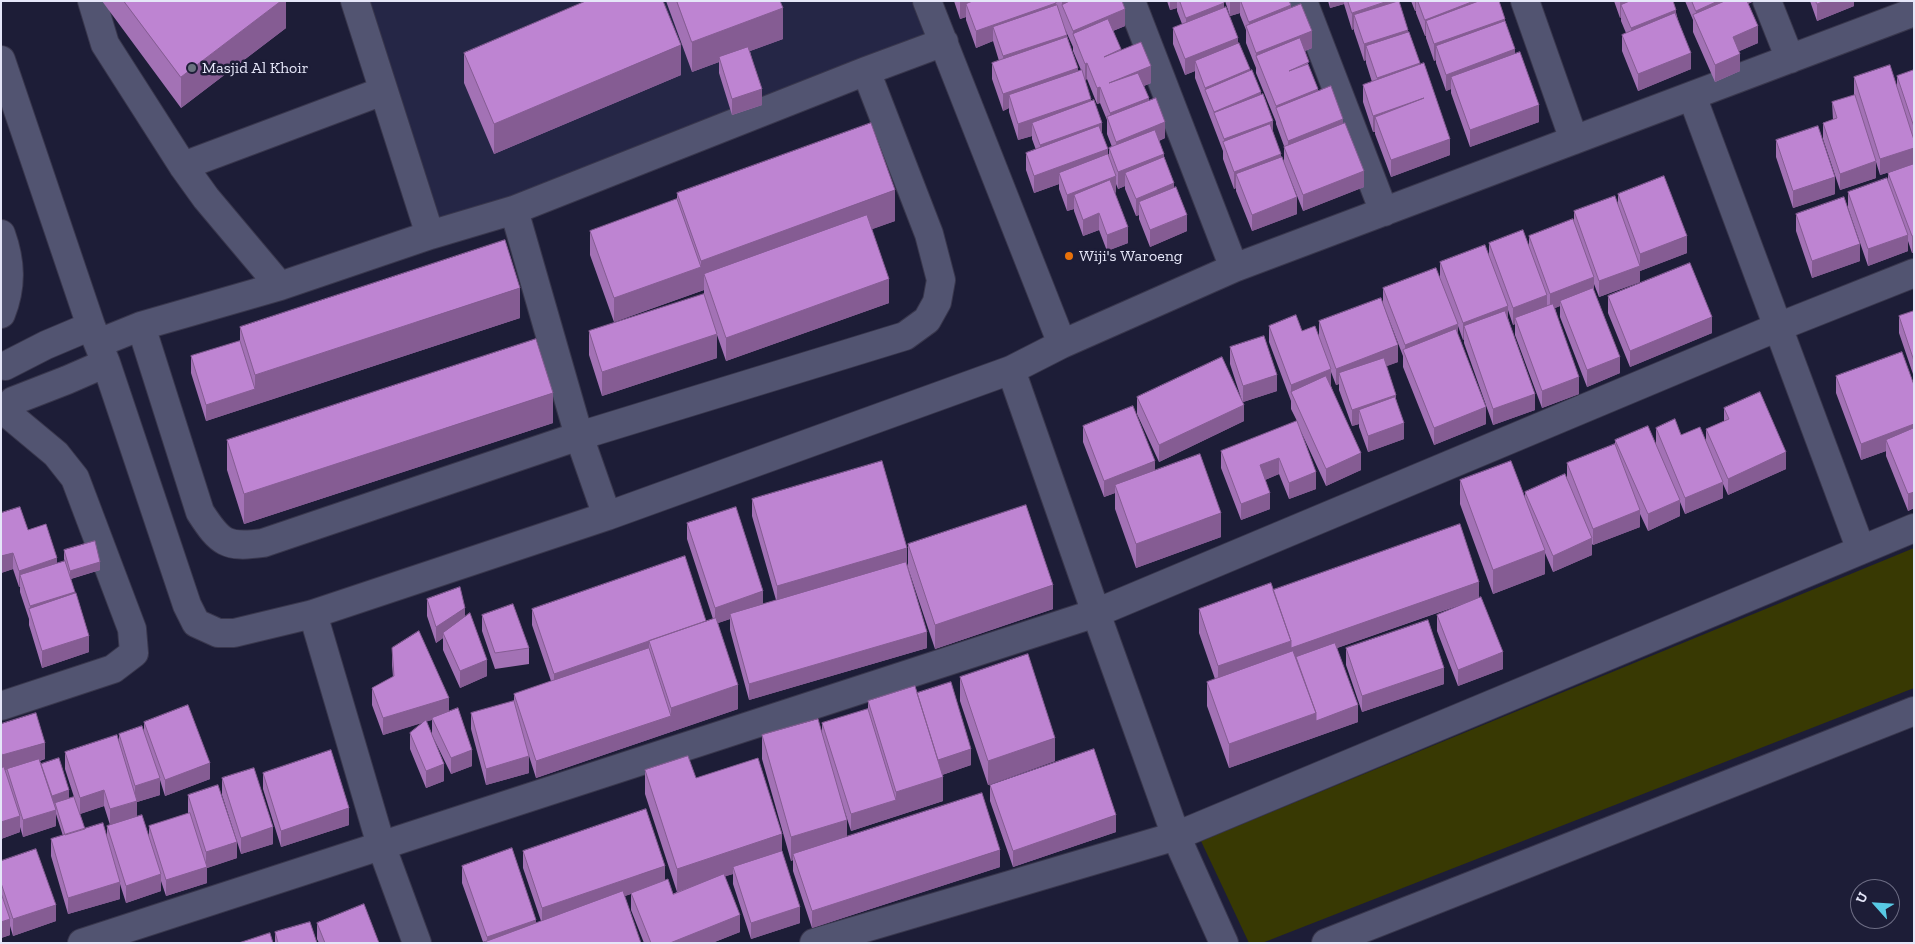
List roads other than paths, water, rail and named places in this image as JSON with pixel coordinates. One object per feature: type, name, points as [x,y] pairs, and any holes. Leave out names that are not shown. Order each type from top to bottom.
[{"type":"street","points":[[92,1],[105,44],[183,166],[206,198],[280,286]]},
{"type":"street","points":[[355,1],[430,235]]},
{"type":"street","points":[[927,1],[1062,344]]},
{"type":"street","points":[[1131,1],[1234,268]]},
{"type":"street","points":[[1303,1],[1384,212]]},
{"type":"street","points":[[1525,1],[1574,140]]},
{"type":"street","points":[[1767,1],[1790,59]]},
{"type":"street","points":[[1,60],[99,344],[186,605],[196,623],[218,633],[234,633],[313,614],[608,516],[1011,370],[1062,344],[1234,268],[1914,12]]},
{"type":"street","points":[[7,413],[99,344],[142,326],[280,286],[430,235],[514,210],[944,42]]},
{"type":"street","points":[[142,326],[200,512],[211,529],[222,540],[240,546],[263,543],[579,436],[905,336],[927,320],[937,302],[941,280],[929,234],[866,71]]},
{"type":"street","points":[[183,166],[383,91]]},
{"type":"street","points":[[1692,96],[1861,550]]},
{"type":"street","points":[[514,210],[579,436],[608,516]]},
{"type":"street","points":[[1,234],[7,252],[10,273],[7,300],[1,314]]},
{"type":"street","points":[[82,943],[1096,613],[1778,327],[1914,273]]},
{"type":"street","points":[[7,413],[13,386],[3,364],[46,345],[99,344]]},
{"type":"street","points":[[1011,370],[1176,836],[1224,943]]},
{"type":"street","points":[[1,706],[113,670],[134,653],[132,629],[75,478],[56,454],[7,413]]},
{"type":"street","points":[[814,943],[1176,836],[1914,528]]},
{"type":"street","points":[[313,614],[381,845],[417,943]]},
{"type":"street","points":[[1326,943],[1914,712]]},
{"type":"place","name":"Masjid Al Khoir","points":[[192,68]]},
{"type":"place","name":"Wiji's Waroeng","points":[[1069,256]]}]
